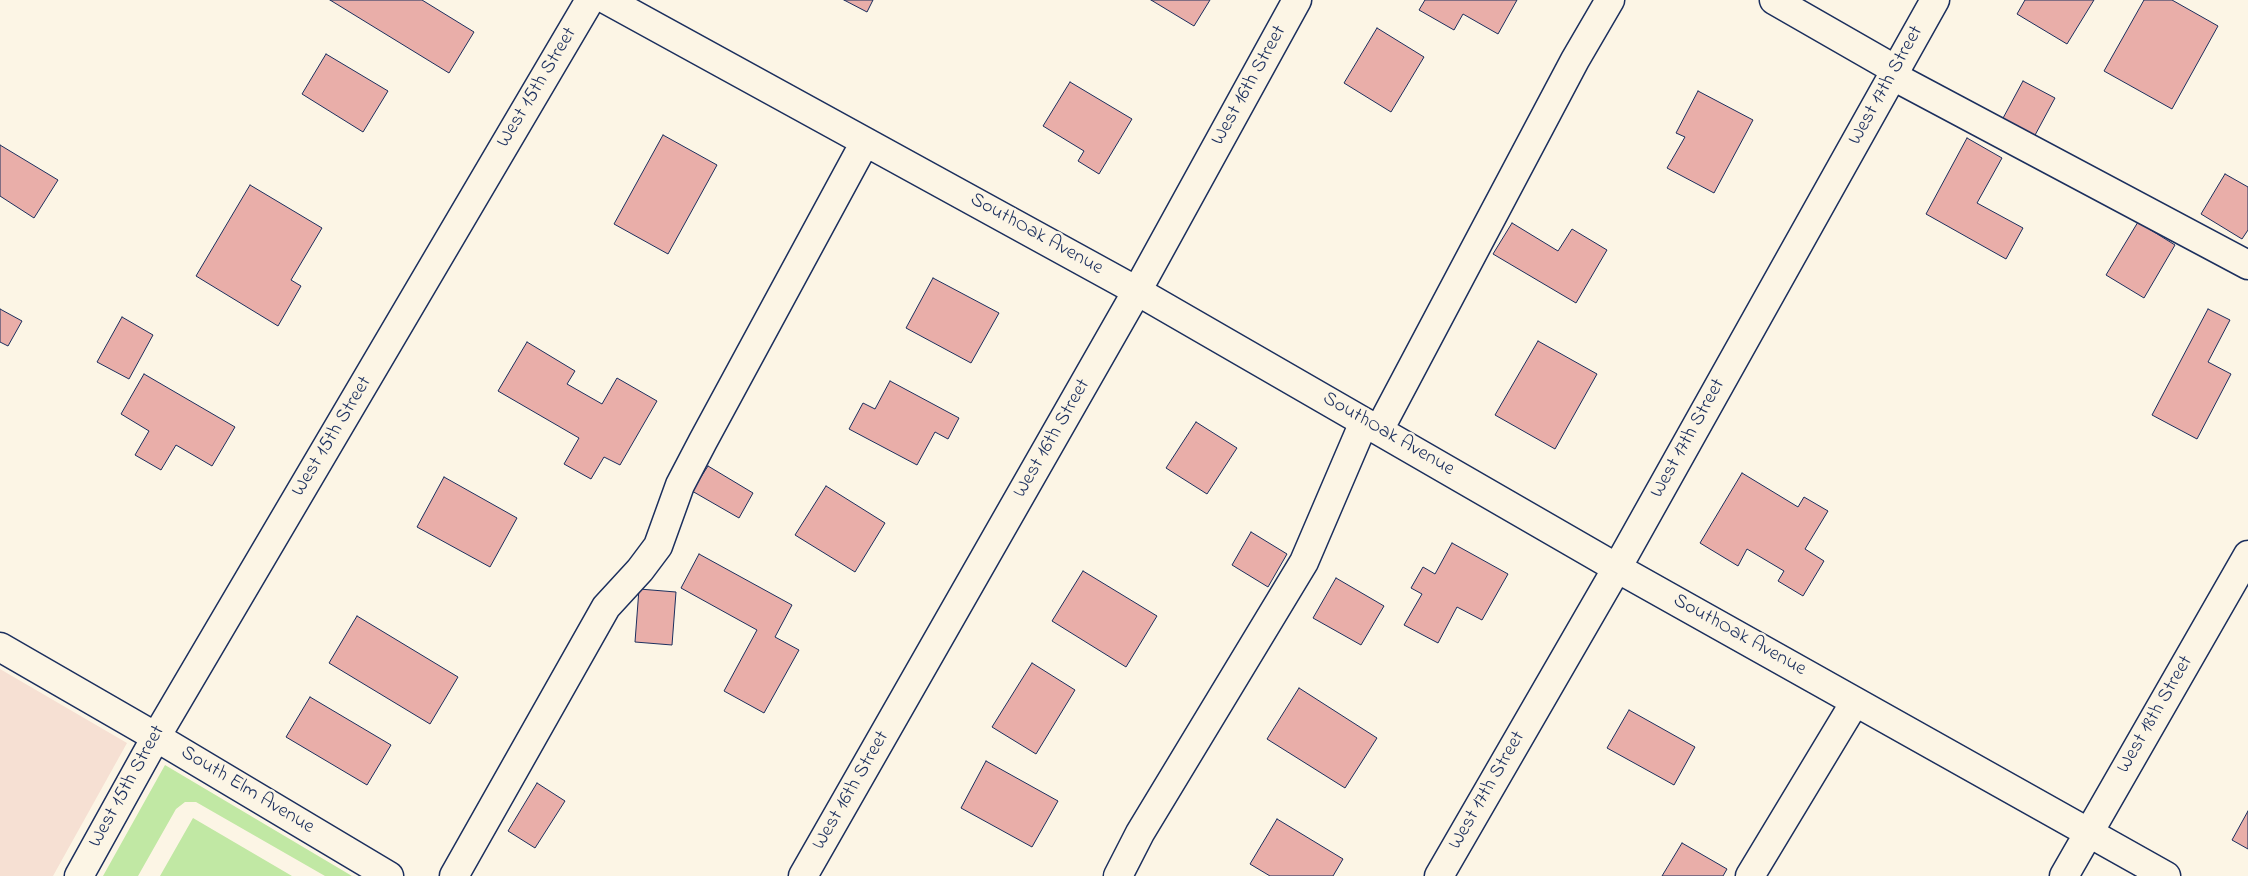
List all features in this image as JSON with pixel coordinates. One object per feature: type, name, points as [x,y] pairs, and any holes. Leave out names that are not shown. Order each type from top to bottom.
[{"type":"street","name":"West 15th Street","points":[[79,876],[156,737],[590,0]]},
{"type":"street","name":"SouthOak Avenue","points":[[607,0],[1138,291],[1617,568],[2166,876]]},
{"type":"street","name":"West 16th Street","points":[[803,876],[1138,291],[1297,0]]},
{"type":"street","points":[[1118,876],[1140,833],[1304,562],[1371,426],[1610,0]]},
{"type":"street","points":[[1774,0],[1894,73],[2248,265]]},
{"type":"street","name":"West 17th Street","points":[[1438,876],[1617,568],[1935,0]]},
{"type":"street","points":[[454,876],[606,607],[640,570],[658,546],[680,485],[695,455],[865,142]]},
{"type":"street","name":"West 18th Street","points":[[2064,876],[2248,555]]},
{"type":"street","name":"South Elm Avenue","points":[[0,647],[156,737],[389,876]]},
{"type":"street","points":[[1750,876],[1855,702]]},
{"type":"shaded area","points":[[0,669],[127,743],[53,876],[0,876]]},
{"type":"green space","points":[[165,765],[352,876],[325,876],[196,802],[185,802],[176,809],[138,876],[103,876]]},
{"type":"green space","points":[[193,818],[292,876],[160,876]]},
{"type":"building","points":[[330,0],[422,0],[474,32],[449,73]]},
{"type":"building","points":[[844,0],[873,0],[867,12]]},
{"type":"building","points":[[1151,0],[1210,0],[1194,26]]},
{"type":"building","points":[[1425,0],[1517,0],[1498,34],[1463,14],[1454,30],[1419,10]]},
{"type":"building","points":[[2025,0],[2094,0],[2067,44],[2017,14]]},
{"type":"building","points":[[2144,0],[2172,0],[2218,26],[2172,109],[2104,71]]},
{"type":"building","points":[[1377,28],[1424,57],[1391,112],[1344,83]]},
{"type":"building","points":[[326,54],[388,91],[363,132],[302,94]]},
{"type":"building","points":[[2023,81],[2055,98],[2034,137],[2002,120]]},
{"type":"building","points":[[1070,82],[1132,119],[1099,174],[1078,161],[1084,151],[1043,126]]},
{"type":"building","points":[[1698,91],[1753,120],[1714,193],[1667,168],[1685,137],[1676,133]]},
{"type":"building","points":[[663,135],[717,165],[668,254],[614,224]]},
{"type":"building","points":[[1967,138],[2002,158],[1977,203],[2023,228],[2006,259],[1926,214]]},
{"type":"building","points":[[0,145],[58,180],[34,218],[0,196]]},
{"type":"building","points":[[2225,174],[2248,187],[2248,230],[2242,239],[2201,214]]},
{"type":"building","points":[[250,185],[322,228],[291,280],[301,286],[278,326],[196,276]]},
{"type":"building","points":[[2138,222],[2175,245],[2144,298],[2106,275]]},
{"type":"building","points":[[1512,223],[1558,251],[1572,229],[1607,250],[1576,303],[1493,254]]},
{"type":"building","points":[[933,278],[999,313],[971,363],[906,328]]},
{"type":"building","points":[[0,309],[22,321],[8,346],[0,342]]},
{"type":"building","points":[[2208,309],[2230,320],[2208,362],[2231,374],[2197,439],[2152,415]]},
{"type":"building","points":[[122,317],[153,335],[129,379],[97,362]]},
{"type":"building","points":[[1538,341],[1597,374],[1555,449],[1495,415]]},
{"type":"building","points":[[527,342],[575,371],[567,384],[602,404],[617,378],[657,401],[620,465],[604,457],[591,479],[564,464],[579,438],[498,391]]},
{"type":"building","points":[[144,374],[235,427],[212,466],[176,445],[161,470],[135,455],[149,431],[121,414]]},
{"type":"building","points":[[890,381],[959,418],[948,439],[935,432],[917,465],[849,429],[863,403],[875,409]]},
{"type":"building","points":[[1196,422],[1237,448],[1207,494],[1166,468]]},
{"type":"building","points":[[708,466],[753,493],[739,518],[692,491]]},
{"type":"building","points":[[1742,473],[1798,507],[1804,497],[1828,511],[1805,549],[1824,561],[1803,596],[1778,581],[1784,571],[1747,549],[1738,566],[1700,543]]},
{"type":"building","points":[[444,477],[517,518],[490,567],[417,527]]},
{"type":"building","points":[[826,486],[885,523],[855,572],[795,535]]},
{"type":"building","points":[[1251,532],[1287,554],[1268,587],[1232,565]]},
{"type":"building","points":[[1452,543],[1508,574],[1482,620],[1457,607],[1438,643],[1404,625],[1422,594],[1411,588],[1423,567],[1435,574]]},
{"type":"building","points":[[699,554],[792,605],[775,637],[799,650],[764,713],[724,691],[757,630],[681,588]]},
{"type":"building","points":[[1083,571],[1157,616],[1126,667],[1052,621]]},
{"type":"building","points":[[1336,578],[1384,606],[1361,645],[1313,618]]},
{"type":"building","points":[[639,589],[676,592],[672,645],[635,642]]},
{"type":"building","points":[[357,616],[458,677],[430,724],[329,663]]},
{"type":"building","points":[[1032,663],[1075,690],[1036,754],[992,727]]},
{"type":"building","points":[[1299,688],[1377,738],[1345,788],[1267,739]]},
{"type":"building","points":[[310,697],[391,745],[367,785],[286,737]]},
{"type":"building","points":[[1629,710],[1695,747],[1674,785],[1607,748]]},
{"type":"building","points":[[986,761],[1058,801],[1032,847],[961,808]]},
{"type":"building","points":[[537,783],[565,801],[535,848],[508,831]]},
{"type":"building","points":[[2248,811],[2248,849],[2232,840]]},
{"type":"building","points":[[1277,819],[1343,859],[1333,876],[1270,876],[1250,864]]},
{"type":"building","points":[[1682,843],[1727,869],[1723,876],[1662,876]]}]
